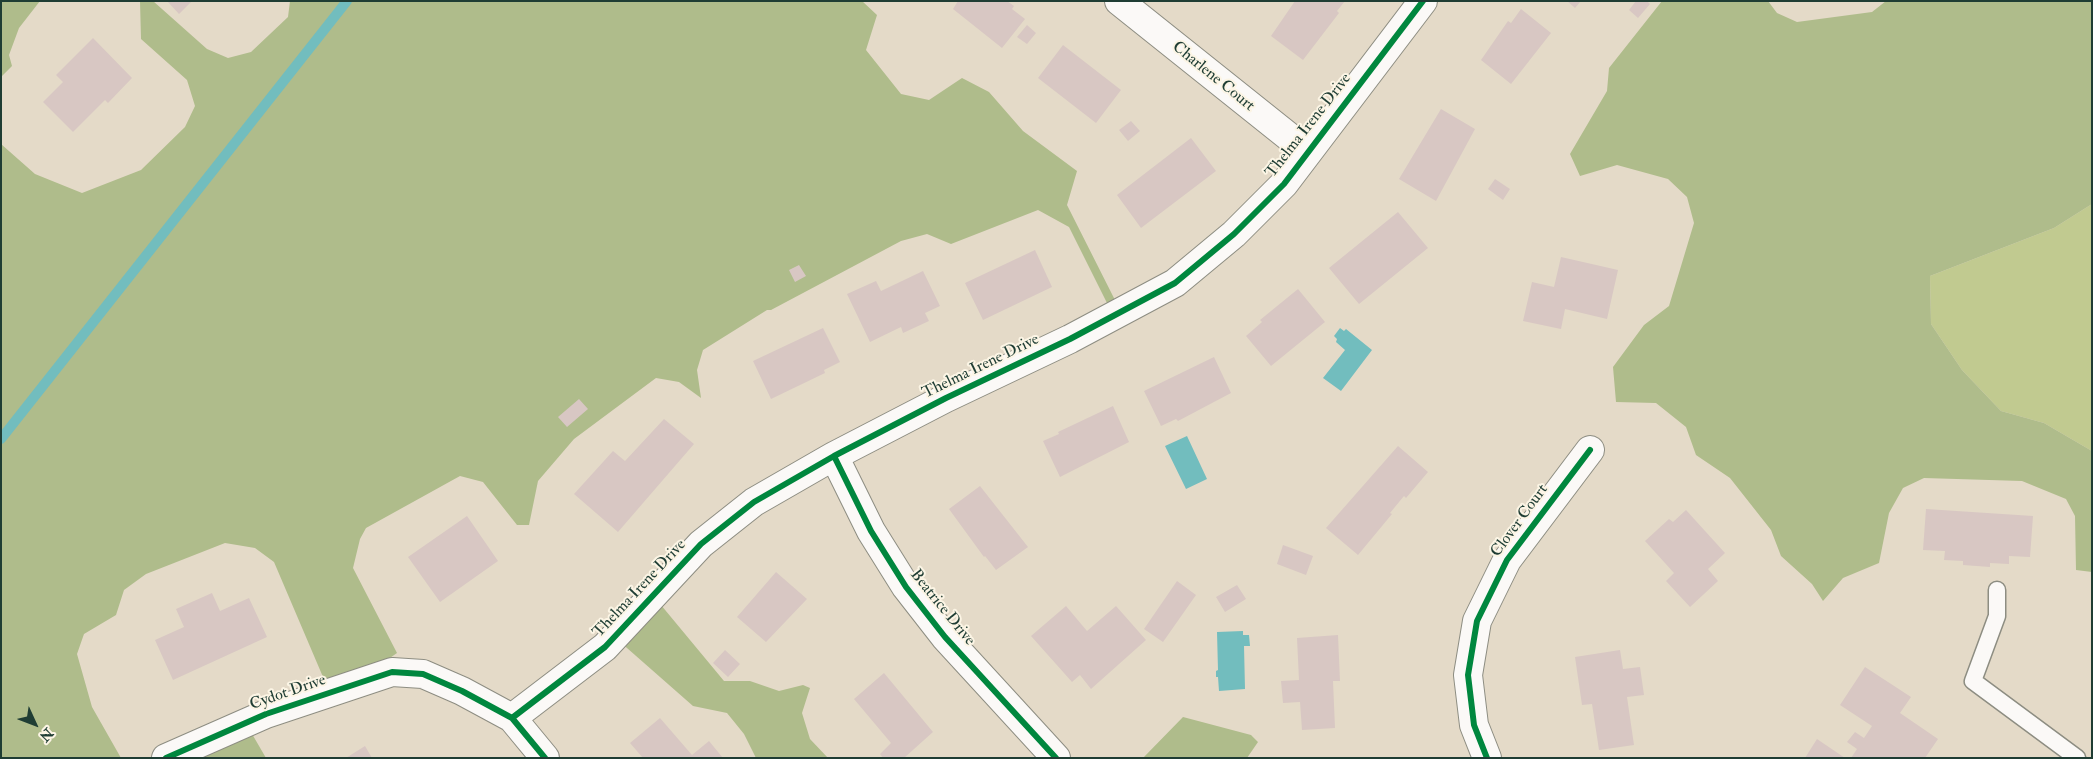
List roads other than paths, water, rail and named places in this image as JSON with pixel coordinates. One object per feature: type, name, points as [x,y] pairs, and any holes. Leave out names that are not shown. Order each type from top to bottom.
[{"type":"street","name":"Charlene Court","points":[[1119,1],[1308,152]]},
{"type":"street","name":"Thelma Irene Drive","points":[[512,718],[605,647],[708,538],[754,502],[834,456],[946,398],[1070,339],[1175,283],[1234,234],[1284,184],[1423,1]]},
{"type":"street","name":"Clover Court","points":[[1487,758],[1474,725],[1468,675],[1477,621],[1507,560],[1590,450]]},
{"type":"street","name":"Beatrice Drive","points":[[834,456],[871,531],[906,587],[945,637],[1056,758]]},
{"type":"street","name":"Cydot Drive","points":[[166,758],[266,714],[392,672],[423,674],[462,690],[512,718]]},
{"type":"street","points":[[512,718],[544,758]]},
{"type":"lane","points":[[1997,590],[1997,616],[1973,681],[2077,758]]},
{"type":"water","points":[[1340,328],[1344,331],[1346,329],[1372,350],[1341,391],[1323,378],[1345,350],[1336,342],[1337,339],[1334,336]]},
{"type":"water","points":[[1187,436],[1207,479],[1186,489],[1165,446]]},
{"type":"water","points":[[1243,631],[1243,635],[1249,635],[1250,646],[1244,646],[1245,689],[1219,691],[1218,677],[1216,677],[1216,671],[1218,670],[1217,632]]},
{"type":"waterway","points":[[1,439],[347,1]]}]
